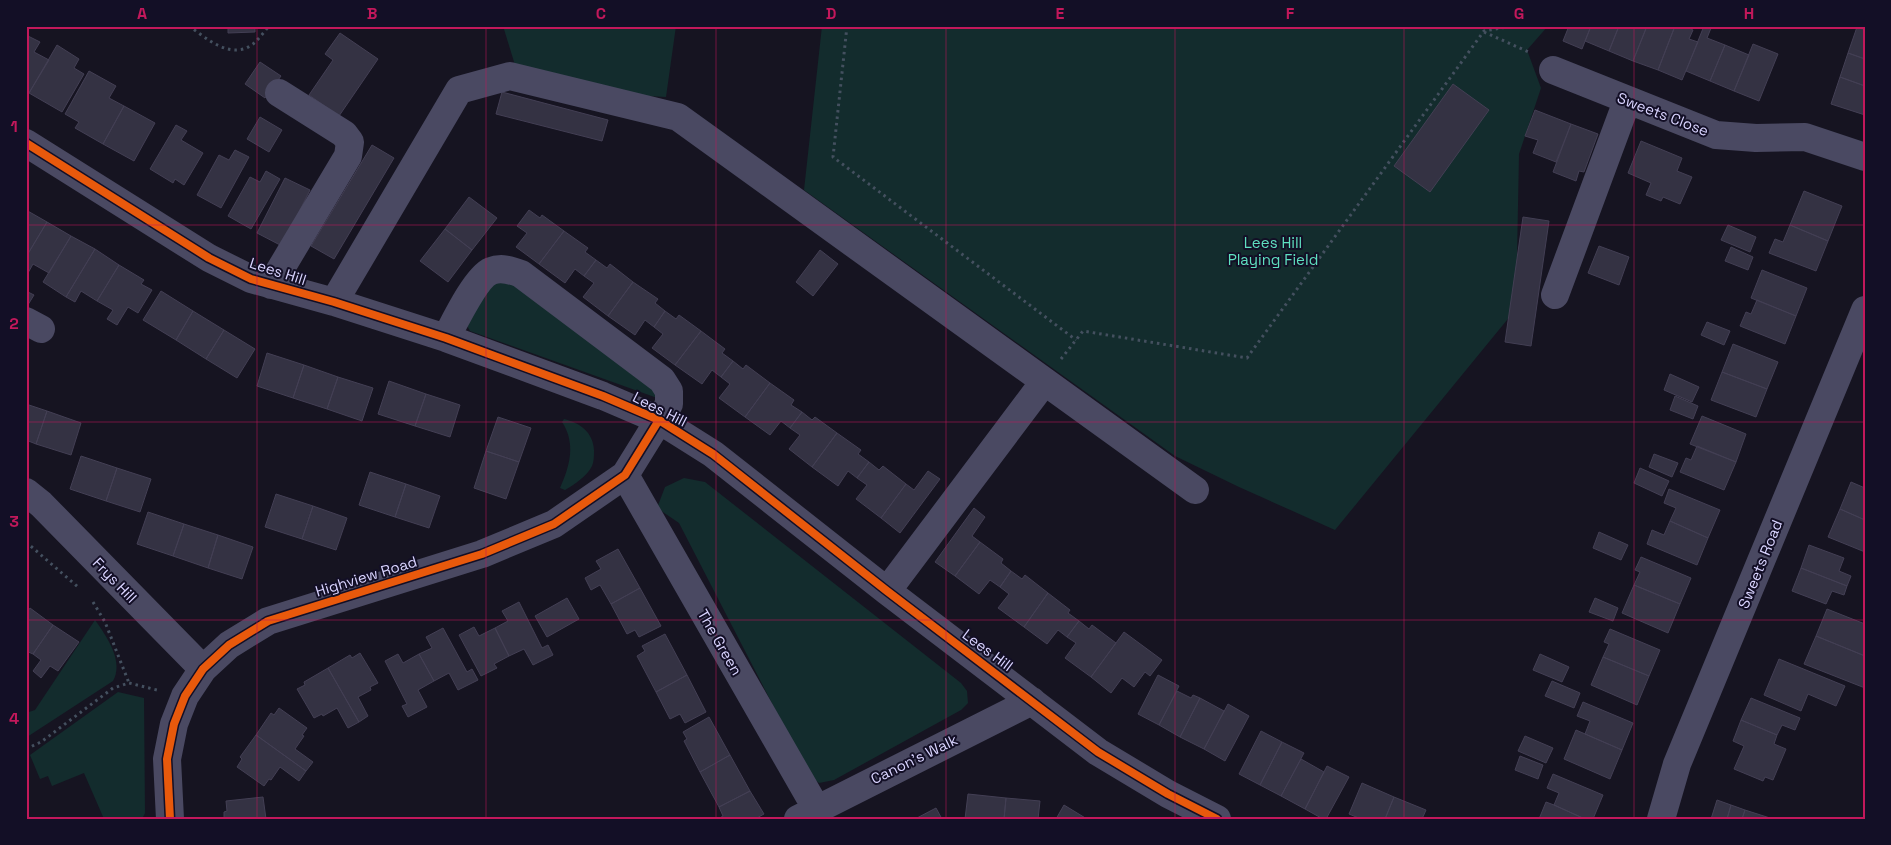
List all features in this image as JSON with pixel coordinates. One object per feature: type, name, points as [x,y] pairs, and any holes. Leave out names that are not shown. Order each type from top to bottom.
[{"type":"street","name":"Sweets Close","points":[[1553,70],[1716,135],[1756,138],[1805,138],[1865,157]]},
{"type":"street","points":[[334,302],[459,90],[510,76],[678,117],[1195,490]]},
{"type":"street","points":[[271,285],[348,156],[350,142],[344,134],[279,93]]},
{"type":"street","points":[[1555,295],[1627,101]]},
{"type":"street","name":"Lees Hill","points":[[26,143],[209,258],[252,279],[334,302],[446,338],[603,396],[658,420],[713,454],[1098,752],[1168,794],[1217,819]]},
{"type":"street","name":"Lees Hill","points":[[446,338],[480,279],[490,271],[501,268],[521,274],[662,380],[669,391],[669,404],[658,420]]},
{"type":"street","name":"Sweets Road","points":[[1661,819],[1678,764],[1865,310]]},
{"type":"street","points":[[888,591],[1044,382]]},
{"type":"street","name":"Highview Road","points":[[170,819],[167,759],[174,724],[185,696],[203,670],[229,645],[268,621],[491,550],[554,524],[625,475],[658,420]]},
{"type":"street","name":"The Green","points":[[625,475],[806,814]]},
{"type":"street","name":"Frys Hill","points":[[26,492],[41,504],[203,670]]},
{"type":"street","name":"Canon's Walk","points":[[806,814],[1032,701]]},
{"type":"path","points":[[189,26],[214,44],[233,51],[252,45],[269,26]]},
{"type":"path","points":[[847,26],[833,157],[1076,340]]},
{"type":"path","points":[[1044,382],[1083,331],[1246,358],[1484,31],[1513,26]]},
{"type":"path","points":[[1484,31],[1527,50],[1553,70]]},
{"type":"path","points":[[26,542],[83,592]]},
{"type":"path","points":[[90,598],[105,622],[128,683]]},
{"type":"path","points":[[26,749],[41,742],[113,688],[128,683],[185,696]]},
{"type":"green space","points":[[503,26],[676,26],[666,97],[647,96],[515,65]]},
{"type":"green space","name":"Lees Hill Playing Field","points":[[822,26],[1548,26],[1527,50],[1541,88],[1519,154],[1516,309],[1335,530],[1175,456],[804,190]]},
{"type":"green space","points":[[499,279],[514,281],[656,387],[660,399],[470,331],[465,322],[467,314]]},
{"type":"green space","points":[[564,419],[585,429],[591,438],[594,450],[593,463],[590,470],[580,480],[565,490],[560,488],[569,463],[570,446],[569,438],[562,422]]},
{"type":"green space","points":[[684,478],[705,482],[961,683],[967,691],[968,703],[961,710],[834,780],[819,783],[809,775],[679,523],[657,508],[665,487]]},
{"type":"green space","points":[[95,620],[113,649],[117,665],[113,681],[27,737],[26,713],[35,710]]},
{"type":"green space","points":[[118,692],[144,698],[145,813],[142,819],[104,819],[84,773],[52,786],[48,776],[40,779],[30,755]]},
{"type":"building","points":[[228,26],[255,26],[255,32],[228,33]]},
{"type":"building","points":[[1569,26],[1591,26],[1582,49],[1563,41]]},
{"type":"building","points":[[1591,26],[1619,26],[1609,51],[1585,41]]},
{"type":"building","points":[[1619,26],[1647,26],[1633,61],[1609,51]]},
{"type":"building","points":[[1647,26],[1675,26],[1658,70],[1633,61]]},
{"type":"building","points":[[1675,26],[1685,26],[1693,30],[1689,39],[1698,42],[1682,80],[1658,70]]},
{"type":"building","points":[[1704,26],[1711,28],[1707,38],[1725,45],[1710,81],[1686,71]]},
{"type":"building","points":[[1857,27],[1865,30],[1865,59],[1848,53]]},
{"type":"building","points":[[340,33],[378,59],[339,116],[309,95],[333,60],[325,54]]},
{"type":"building","points":[[26,35],[40,42],[34,52],[49,60],[29,93],[26,91]]},
{"type":"building","points":[[1753,44],[1778,54],[1759,101],[1734,91]]},
{"type":"building","points":[[57,45],[79,59],[74,68],[84,74],[62,112],[29,93]]},
{"type":"building","points":[[1725,45],[1749,55],[1734,91],[1710,81]]},
{"type":"building","points":[[1848,53],[1865,59],[1865,86],[1840,77]]},
{"type":"building","points":[[260,62],[281,76],[265,98],[245,84]]},
{"type":"building","points":[[89,71],[116,86],[109,98],[124,106],[103,144],[75,128],[79,122],[65,114]]},
{"type":"building","points":[[1840,77],[1865,86],[1865,115],[1831,104]]},
{"type":"building","points":[[1453,84],[1489,110],[1430,192],[1394,166]]},
{"type":"building","points":[[502,92],[608,120],[602,141],[496,114]]},
{"type":"building","points":[[124,106],[155,123],[134,161],[103,144]]},
{"type":"building","points":[[1535,110],[1571,124],[1556,162],[1533,153],[1538,140],[1525,136]]},
{"type":"building","points":[[260,117],[282,130],[269,152],[247,139]]},
{"type":"building","points":[[1571,124],[1598,134],[1584,172],[1579,171],[1576,181],[1553,172]]},
{"type":"building","points":[[176,125],[187,131],[181,140],[203,153],[184,185],[175,179],[173,183],[150,169]]},
{"type":"building","points":[[1641,141],[1682,158],[1677,171],[1692,177],[1680,204],[1663,197],[1661,201],[1646,195],[1651,183],[1628,173]]},
{"type":"building","points":[[372,145],[394,158],[334,259],[311,246]]},
{"type":"building","points":[[235,150],[249,157],[221,208],[197,195],[219,155],[229,160]]},
{"type":"building","points":[[266,171],[280,179],[251,229],[228,216],[250,177],[260,182]]},
{"type":"building","points":[[285,178],[310,190],[282,246],[257,233]]},
{"type":"building","points":[[1804,191],[1842,206],[1828,241],[1790,225]]},
{"type":"building","points":[[469,197],[497,218],[472,250],[445,229]]},
{"type":"building","points":[[26,210],[47,222],[26,257]]},
{"type":"building","points":[[529,210],[540,218],[542,215],[564,231],[539,264],[516,247],[527,233],[517,226]]},
{"type":"building","points":[[1523,217],[1549,221],[1531,346],[1505,342]]},
{"type":"building","points":[[47,222],[71,236],[49,273],[33,264],[28,273],[26,272],[26,257]]},
{"type":"building","points":[[1728,225],[1756,237],[1750,252],[1721,240]]},
{"type":"building","points":[[1790,225],[1828,241],[1816,271],[1769,253],[1775,239],[1783,242]]},
{"type":"building","points":[[445,229],[472,250],[448,282],[420,261]]},
{"type":"building","points":[[564,231],[588,248],[585,252],[596,260],[584,276],[575,269],[565,283],[539,264]]},
{"type":"building","points":[[71,236],[95,249],[66,297],[43,282]]},
{"type":"building","points":[[1599,246],[1629,257],[1619,285],[1588,273]]},
{"type":"building","points":[[1731,247],[1753,257],[1748,270],[1725,261]]},
{"type":"building","points":[[95,249],[119,265],[97,301],[81,291],[75,302],[66,297]]},
{"type":"building","points":[[820,250],[838,264],[813,296],[796,282]]},
{"type":"building","points":[[596,260],[607,268],[610,264],[633,282],[608,316],[583,297],[594,283],[584,276]]},
{"type":"building","points":[[119,265],[144,280],[141,284],[152,290],[138,313],[128,307],[117,325],[107,319],[113,310],[97,301]]},
{"type":"building","points":[[1762,270],[1807,288],[1796,316],[1751,298]]},
{"type":"building","points":[[633,282],[658,299],[655,303],[665,311],[654,327],[645,320],[635,335],[608,316]]},
{"type":"building","points":[[26,291],[34,295],[26,308]]},
{"type":"building","points":[[161,291],[193,311],[176,340],[143,320]]},
{"type":"building","points":[[1757,300],[1796,316],[1785,344],[1740,326],[1746,312],[1751,314]]},
{"type":"building","points":[[193,311],[224,330],[206,359],[176,340]]},
{"type":"building","points":[[665,311],[676,319],[679,315],[701,331],[675,365],[652,348],[663,334],[654,327]]},
{"type":"building","points":[[1707,322],[1730,331],[1724,345],[1701,335]]},
{"type":"building","points":[[224,330],[255,349],[237,378],[206,359]]},
{"type":"building","points":[[701,331],[725,349],[722,353],[733,361],[721,377],[712,370],[702,384],[675,365]]},
{"type":"building","points":[[1733,344],[1778,362],[1767,389],[1722,372]]},
{"type":"building","points":[[267,353],[304,365],[293,398],[257,386]]},
{"type":"building","points":[[733,361],[743,369],[746,365],[770,383],[745,417],[719,398],[730,384],[721,377]]},
{"type":"building","points":[[304,365],[338,377],[327,409],[293,398]]},
{"type":"building","points":[[1722,372],[1767,389],[1756,417],[1711,400]]},
{"type":"building","points":[[1670,374],[1699,387],[1692,402],[1664,390]]},
{"type":"building","points":[[338,377],[373,388],[362,421],[327,409]]},
{"type":"building","points":[[389,381],[426,394],[415,426],[378,414]]},
{"type":"building","points":[[770,383],[794,400],[791,405],[802,412],[790,428],[781,421],[770,435],[745,417]]},
{"type":"building","points":[[426,394],[460,405],[450,437],[415,426]]},
{"type":"building","points":[[1675,396],[1698,406],[1693,419],[1670,410]]},
{"type":"building","points":[[26,404],[47,411],[36,444],[26,440]]},
{"type":"building","points":[[47,411],[81,423],[71,455],[36,444]]},
{"type":"building","points":[[802,412],[812,420],[815,417],[837,433],[812,467],[789,449],[800,435],[790,428]]},
{"type":"building","points":[[1702,416],[1746,434],[1736,462],[1690,444]]},
{"type":"building","points":[[498,417],[531,428],[519,462],[486,451]]},
{"type":"building","points":[[837,433],[861,450],[858,454],[869,462],[857,478],[848,471],[838,486],[812,467]]},
{"type":"building","points":[[1697,446],[1736,462],[1724,490],[1680,472],[1686,458],[1691,460]]},
{"type":"building","points":[[486,451],[519,462],[506,499],[474,488]]},
{"type":"building","points":[[1654,454],[1678,463],[1672,477],[1649,467]]},
{"type":"building","points":[[81,456],[117,468],[106,501],[70,489]]},
{"type":"building","points":[[869,462],[879,470],[883,466],[906,484],[881,518],[856,499],[867,485],[857,478]]},
{"type":"building","points":[[117,468],[151,479],[140,512],[106,501]]},
{"type":"building","points":[[1640,468],[1669,481],[1662,496],[1634,483]]},
{"type":"building","points":[[928,471],[940,479],[900,533],[881,518],[906,484],[914,490]]},
{"type":"building","points":[[370,472],[406,484],[395,517],[359,505]]},
{"type":"building","points":[[1851,482],[1865,488],[1865,520],[1840,509]]},
{"type":"building","points":[[406,484],[440,496],[429,528],[395,517]]},
{"type":"building","points":[[1669,489],[1720,510],[1708,538],[1670,521],[1676,508],[1664,503]]},
{"type":"building","points":[[276,494],[313,506],[302,539],[265,527]]},
{"type":"building","points":[[313,506],[347,518],[336,550],[302,539]]},
{"type":"building","points":[[974,508],[985,517],[972,536],[980,542],[955,576],[935,562]]},
{"type":"building","points":[[1840,509],[1865,520],[1865,552],[1828,537]]},
{"type":"building","points":[[148,512],[184,524],[173,556],[137,544]]},
{"type":"building","points":[[1670,521],[1708,538],[1697,565],[1647,544],[1652,530],[1664,535]]},
{"type":"building","points":[[184,524],[218,535],[208,568],[173,556]]},
{"type":"building","points":[[1599,532],[1628,545],[1621,560],[1593,548]]},
{"type":"building","points":[[218,535],[253,547],[242,579],[208,568]]},
{"type":"building","points":[[980,542],[1003,559],[1001,563],[1011,571],[1000,587],[990,580],[979,594],[955,576]]},
{"type":"building","points":[[1809,545],[1844,558],[1839,571],[1851,576],[1847,586],[1801,568]]},
{"type":"building","points":[[618,549],[640,588],[611,604],[600,585],[591,590],[585,578],[601,569],[596,561]]},
{"type":"building","points":[[1641,557],[1691,578],[1680,604],[1634,585],[1640,572],[1635,570]]},
{"type":"building","points":[[1801,568],[1847,586],[1844,595],[1832,591],[1826,604],[1792,591]]},
{"type":"building","points":[[1011,571],[1022,579],[1025,575],[1048,593],[1024,627],[998,608],[1009,594],[1000,587]]},
{"type":"building","points":[[1634,585],[1680,604],[1668,633],[1622,613]]},
{"type":"building","points":[[640,588],[661,626],[639,637],[635,630],[627,634],[611,604]]},
{"type":"building","points":[[1048,593],[1070,610],[1068,613],[1079,621],[1067,637],[1058,630],[1047,644],[1024,627]]},
{"type":"building","points":[[567,598],[579,619],[547,637],[535,616]]},
{"type":"building","points":[[1595,598],[1618,608],[1613,621],[1589,612]]},
{"type":"building","points":[[519,602],[542,648],[548,645],[553,655],[533,665],[524,649],[509,656],[495,628],[508,621],[502,611]]},
{"type":"building","points":[[30,608],[53,625],[33,654],[26,651],[26,614]]},
{"type":"building","points":[[1827,609],[1865,624],[1865,656],[1816,636]]},
{"type":"building","points":[[1079,621],[1089,629],[1092,625],[1116,643],[1091,677],[1065,658],[1076,643],[1067,637]]},
{"type":"building","points":[[53,625],[79,642],[58,671],[50,666],[41,678],[33,671],[41,660],[33,654]]},
{"type":"building","points":[[474,627],[479,636],[495,628],[509,656],[494,664],[497,668],[481,676],[459,635]]},
{"type":"building","points":[[443,628],[467,672],[472,669],[478,680],[458,690],[449,673],[434,681],[419,654],[432,648],[426,637]]},
{"type":"building","points":[[1610,629],[1660,650],[1649,676],[1603,657],[1609,644],[1604,642]]},
{"type":"building","points":[[1124,632],[1162,660],[1150,676],[1145,672],[1134,687],[1122,678],[1111,693],[1091,677]]},
{"type":"building","points":[[665,634],[687,675],[656,692],[637,656],[645,651],[642,646]]},
{"type":"building","points":[[1816,636],[1865,656],[1865,688],[1804,664]]},
{"type":"building","points":[[360,653],[378,683],[370,687],[371,690],[358,697],[368,716],[359,722],[328,668],[350,655],[352,658]]},
{"type":"building","points":[[398,654],[403,663],[419,654],[434,681],[418,690],[427,707],[408,717],[402,706],[407,704],[385,661]]},
{"type":"building","points":[[1540,654],[1569,667],[1562,682],[1533,670]]},
{"type":"building","points":[[1603,657],[1649,676],[1637,705],[1591,685]]},
{"type":"building","points":[[1779,659],[1845,686],[1836,706],[1808,694],[1801,711],[1764,695]]},
{"type":"building","points":[[328,668],[359,722],[348,728],[337,708],[323,716],[322,714],[314,718],[297,689],[305,685],[304,682]]},
{"type":"building","points":[[687,675],[706,712],[685,723],[680,714],[670,719],[656,692]]},
{"type":"building","points":[[1158,675],[1179,686],[1159,725],[1138,714]]},
{"type":"building","points":[[1552,681],[1580,693],[1574,708],[1545,696]]},
{"type":"building","points":[[1177,691],[1191,698],[1193,695],[1200,698],[1180,737],[1159,725]]},
{"type":"building","points":[[1200,698],[1224,711],[1204,749],[1180,737]]},
{"type":"building","points":[[1751,698],[1800,718],[1795,730],[1782,725],[1777,735],[1741,720]]},
{"type":"building","points":[[1583,702],[1633,723],[1622,750],[1585,734],[1590,721],[1577,716]]},
{"type":"building","points":[[1228,704],[1249,716],[1225,761],[1204,749]]},
{"type":"building","points":[[279,708],[307,728],[295,749],[313,762],[306,771],[256,735],[271,713],[274,715]]},
{"type":"building","points":[[709,717],[730,755],[700,772],[684,741],[687,739],[683,732]]},
{"type":"building","points":[[1741,720],[1777,735],[1774,744],[1786,749],[1773,780],[1765,777],[1763,781],[1734,769],[1744,746],[1733,741]]},
{"type":"building","points":[[1576,730],[1622,750],[1610,779],[1564,759]]},
{"type":"building","points":[[1261,731],[1282,742],[1260,785],[1239,774]]},
{"type":"building","points":[[256,735],[306,771],[299,781],[280,767],[264,786],[237,767],[242,759],[240,757]]},
{"type":"building","points":[[1525,736],[1553,748],[1546,763],[1518,751]]},
{"type":"building","points":[[1282,742],[1304,753],[1281,796],[1260,785]]},
{"type":"building","points":[[730,755],[750,791],[719,807],[700,772]]},
{"type":"building","points":[[1520,756],[1543,765],[1538,779],[1515,770]]},
{"type":"building","points":[[1301,759],[1324,772],[1305,809],[1281,796]]},
{"type":"building","points":[[1327,766],[1349,777],[1326,819],[1323,819],[1305,809]]},
{"type":"building","points":[[1553,774],[1603,795],[1593,819],[1585,819],[1554,805],[1559,793],[1547,788]]},
{"type":"building","points":[[1362,783],[1394,797],[1385,819],[1361,819],[1349,814]]},
{"type":"building","points":[[750,791],[764,814],[755,819],[718,819],[723,816],[719,807]]},
{"type":"building","points":[[968,794],[1006,798],[1004,819],[965,819]]},
{"type":"building","points":[[263,797],[266,819],[224,819],[224,812],[227,811],[226,801]]},
{"type":"building","points":[[1394,797],[1426,810],[1422,819],[1385,819]]},
{"type":"building","points":[[1006,798],[1040,801],[1038,819],[1004,819]]},
{"type":"building","points":[[1717,800],[1731,805],[1727,819],[1711,819]]},
{"type":"building","points":[[1546,802],[1554,805],[1585,819],[1539,819]]},
{"type":"building","points":[[1064,805],[1087,819],[1056,819]]},
{"type":"building","points":[[1731,805],[1745,810],[1742,819],[1727,819]]},
{"type":"building","points":[[936,808],[942,819],[915,819]]},
{"type":"building","points":[[1745,810],[1770,818],[1770,819],[1742,819]]},
{"type":"cycle path","points":[[26,143],[209,258],[251,279],[334,302],[446,338],[603,396],[659,420],[713,454],[887,591],[1098,752],[1168,794],[1217,819]]},
{"type":"cycle path","points":[[170,819],[167,759],[174,724],[185,696],[203,669],[229,645],[268,621],[482,554],[554,524],[625,475],[659,420]]}]
